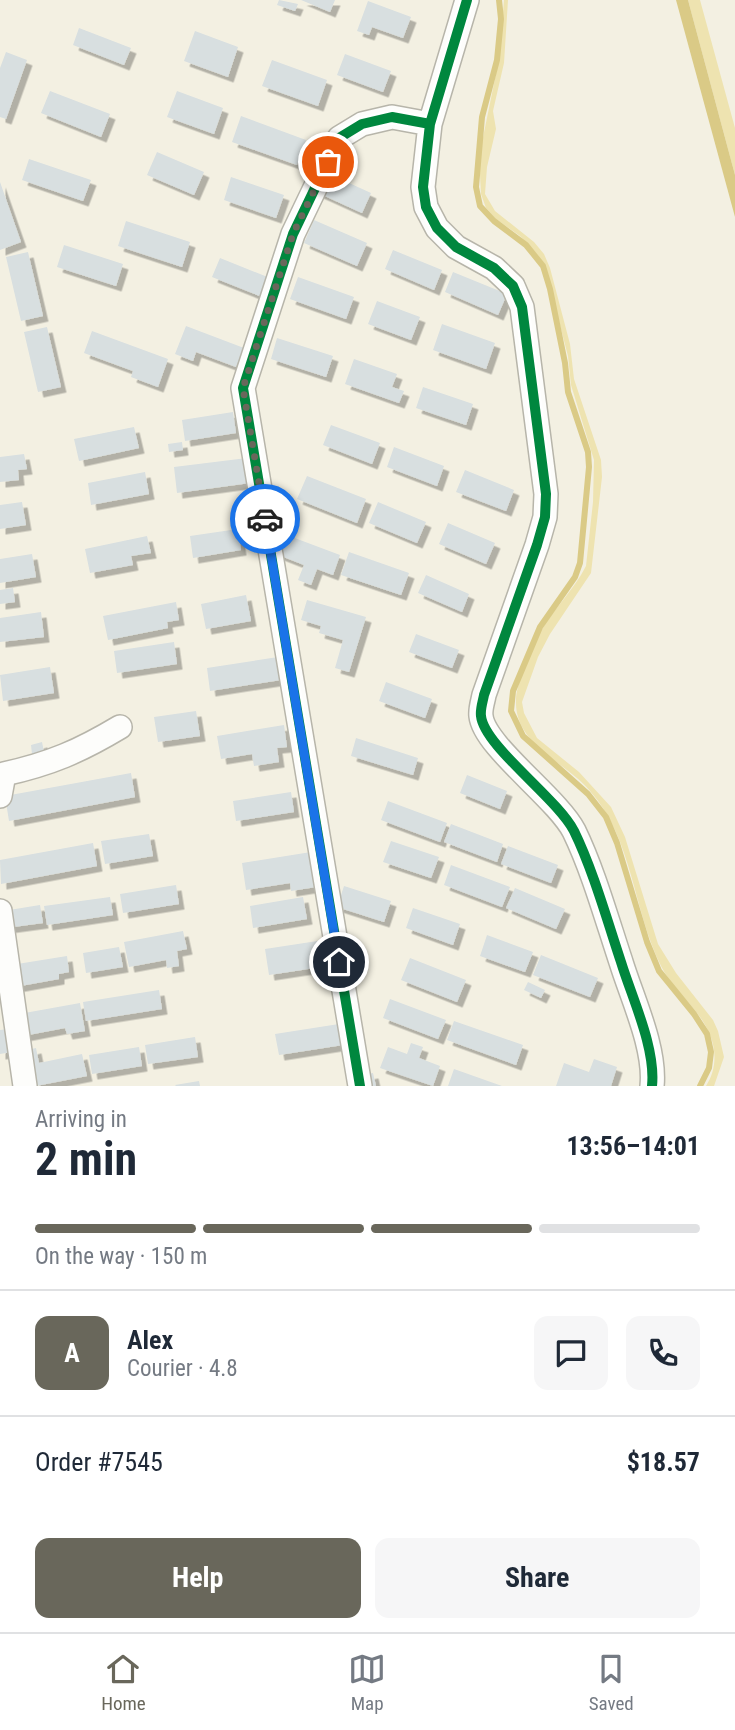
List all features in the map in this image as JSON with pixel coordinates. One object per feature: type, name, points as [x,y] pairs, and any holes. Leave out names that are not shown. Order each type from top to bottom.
[{"type":"street","points":[[467,0],[430,124],[423,187],[426,207],[437,229],[456,247],[494,268],[513,286],[522,307],[546,494],[545,517],[537,545],[484,695],[481,716],[487,734],[559,811],[573,830],[601,902],[650,1055],[652,1086]]},
{"type":"street","points":[[360,1086],[243,388],[293,234],[339,138],[362,124],[392,117],[430,124]]},
{"type":"street","points":[[0,796],[4,774],[42,765],[83,749],[120,727]]},
{"type":"street","points":[[0,911],[25,1086]]},
{"type":"shaded area","points":[[504,0],[508,0],[504,63],[493,111],[496,129],[487,167],[485,194],[495,211],[534,242],[544,254],[550,268],[570,344],[574,379],[601,460],[602,477],[591,573],[550,634],[538,657],[522,702],[524,713],[537,738],[579,772],[611,807],[625,837],[658,944],[676,973],[713,1020],[718,1031],[724,1057],[714,1086],[706,1086],[714,1061],[710,1035],[700,1017],[661,966],[644,922],[624,853],[604,810],[580,781],[532,741],[518,716],[517,691],[533,647],[546,623],[586,566],[593,502],[594,460],[571,385],[568,356],[545,268],[536,253],[520,236],[496,219],[486,208],[481,194],[479,157],[499,59]]},
{"type":"shaded area","points":[[676,0],[688,0],[735,175],[735,217]]},
{"type":"shaded area","points":[[688,0],[700,0],[735,128],[735,175]]},
{"type":"building","points":[[279,0],[298,4],[295,11],[277,5]]},
{"type":"building","points":[[301,0],[335,0],[330,12]]},
{"type":"building","points":[[368,1],[411,17],[403,38],[372,27],[369,35],[357,31]]},
{"type":"building","points":[[79,28],[131,48],[124,65],[73,45]]},
{"type":"building","points":[[195,31],[238,47],[228,77],[184,61]]},
{"type":"building","points":[[6,52],[27,60],[6,119],[0,117],[0,68]]},
{"type":"building","points":[[345,54],[391,71],[383,92],[337,75]]},
{"type":"building","points":[[272,60],[327,80],[318,106],[262,86]]},
{"type":"building","points":[[50,91],[110,114],[101,137],[41,113]]},
{"type":"building","points":[[177,91],[223,108],[214,134],[167,117]]},
{"type":"building","points":[[241,116],[306,140],[297,165],[232,142]]},
{"type":"building","points":[[157,152],[204,172],[194,195],[147,175]]},
{"type":"building","points":[[29,159],[91,180],[83,201],[22,180]]},
{"type":"building","points":[[325,172],[371,193],[362,213],[316,192]]},
{"type":"building","points":[[231,177],[284,195],[276,218],[224,200]]},
{"type":"building","points":[[0,182],[21,242],[0,250]]},
{"type":"building","points":[[314,220],[367,243],[357,266],[304,243]]},
{"type":"building","points":[[126,221],[190,242],[182,267],[118,246]]},
{"type":"building","points":[[64,245],[123,264],[116,286],[57,267]]},
{"type":"building","points":[[393,250],[442,270],[434,290],[385,269]]},
{"type":"building","points":[[28,252],[43,316],[21,321],[6,257]]},
{"type":"building","points":[[220,258],[270,278],[262,297],[212,277]]},
{"type":"building","points":[[453,272],[507,294],[498,315],[445,292]]},
{"type":"building","points":[[298,277],[354,297],[346,319],[290,299]]},
{"type":"building","points":[[377,301],[420,317],[411,340],[368,324]]},
{"type":"building","points":[[442,324],[495,343],[486,369],[433,350]]},
{"type":"building","points":[[186,326],[244,348],[236,367],[196,352],[193,361],[175,354]]},
{"type":"building","points":[[47,327],[61,387],[38,392],[24,332]]},
{"type":"building","points":[[92,331],[168,359],[158,387],[131,377],[133,371],[84,353]]},
{"type":"building","points":[[277,338],[333,356],[326,377],[271,359]]},
{"type":"building","points":[[354,359],[397,374],[392,387],[404,391],[399,403],[345,384]]},
{"type":"building","points":[[423,387],[473,404],[466,425],[416,408]]},
{"type":"building","points":[[233,412],[236,433],[185,441],[182,420]]},
{"type":"building","points":[[331,425],[380,443],[372,464],[323,445]]},
{"type":"building","points":[[134,427],[139,448],[79,461],[74,439]]},
{"type":"building","points":[[182,442],[183,450],[169,452],[168,444]]},
{"type":"building","points":[[394,447],[444,466],[437,486],[387,467]]},
{"type":"building","points":[[24,454],[27,469],[18,470],[19,480],[0,482],[0,457]]},
{"type":"building","points":[[247,458],[250,483],[177,493],[174,467]]},
{"type":"building","points":[[465,470],[514,490],[506,511],[456,492]]},
{"type":"building","points":[[145,472],[149,494],[91,505],[88,483]]},
{"type":"building","points":[[307,476],[366,499],[357,523],[297,499]]},
{"type":"building","points":[[22,502],[26,525],[0,529],[0,505]]},
{"type":"building","points":[[378,502],[426,522],[417,543],[369,523]]},
{"type":"building","points":[[448,523],[495,543],[486,564],[439,544]]},
{"type":"building","points":[[238,529],[241,550],[193,558],[190,536]]},
{"type":"building","points":[[284,534],[340,555],[333,575],[317,569],[311,585],[298,580],[304,565],[276,554]]},
{"type":"building","points":[[147,536],[151,553],[131,556],[133,565],[90,573],[85,549]]},
{"type":"building","points":[[349,552],[409,573],[401,595],[341,575]]},
{"type":"building","points":[[32,554],[36,577],[0,583],[0,559]]},
{"type":"building","points":[[426,575],[469,594],[462,612],[418,593]]},
{"type":"building","points":[[13,588],[15,602],[0,604],[0,590]]},
{"type":"building","points":[[246,595],[251,621],[206,629],[201,604]]},
{"type":"building","points":[[307,600],[366,617],[349,672],[335,668],[343,640],[319,633],[321,626],[301,620]]},
{"type":"building","points":[[176,602],[179,620],[167,622],[168,628],[108,640],[103,616]]},
{"type":"building","points":[[41,612],[44,637],[0,642],[0,618]]},
{"type":"building","points":[[416,634],[459,650],[452,668],[409,652]]},
{"type":"building","points":[[174,642],[177,664],[117,673],[114,651]]},
{"type":"building","points":[[278,657],[281,680],[210,691],[207,668]]},
{"type":"building","points":[[50,667],[54,693],[3,701],[0,675]]},
{"type":"building","points":[[386,682],[432,699],[425,718],[379,701]]},
{"type":"building","points":[[196,711],[200,736],[158,742],[154,717]]},
{"type":"building","points":[[284,725],[287,747],[277,748],[279,762],[254,766],[252,754],[221,759],[217,736]]},
{"type":"building","points":[[356,738],[418,758],[413,775],[351,756]]},
{"type":"building","points":[[42,742],[44,752],[32,754],[31,745]]},
{"type":"building","points":[[131,773],[135,797],[9,821],[5,796]]},
{"type":"building","points":[[467,775],[507,791],[500,809],[460,793]]},
{"type":"building","points":[[291,792],[294,812],[236,821],[233,801]]},
{"type":"building","points":[[388,801],[447,823],[440,842],[381,820]]},
{"type":"building","points":[[451,824],[503,844],[497,862],[444,842]]},
{"type":"building","points":[[149,834],[153,856],[105,864],[101,841]]},
{"type":"building","points":[[391,841],[439,857],[431,878],[383,862]]},
{"type":"building","points":[[93,843],[97,866],[1,884],[0,860]]},
{"type":"building","points":[[508,846],[558,865],[551,883],[501,864]]},
{"type":"building","points":[[311,852],[316,887],[291,891],[290,883],[246,890],[242,863]]},
{"type":"building","points":[[451,865],[510,887],[502,907],[444,885]]},
{"type":"building","points":[[176,885],[179,904],[123,913],[120,894]]},
{"type":"building","points":[[344,886],[391,901],[384,922],[337,907]]},
{"type":"building","points":[[515,888],[565,909],[556,929],[506,908]]},
{"type":"building","points":[[110,897],[113,915],[47,925],[44,906]]},
{"type":"building","points":[[303,897],[307,919],[253,928],[250,906]]},
{"type":"building","points":[[40,905],[43,923],[6,928],[3,911]]},
{"type":"building","points":[[413,908],[460,924],[453,945],[406,928]]},
{"type":"building","points":[[183,931],[187,949],[177,951],[179,966],[167,968],[166,960],[129,967],[124,942]]},
{"type":"building","points":[[487,935],[533,952],[525,972],[480,956]]},
{"type":"building","points":[[324,940],[328,966],[269,975],[265,949]]},
{"type":"building","points":[[119,947],[123,967],[86,973],[83,953]]},
{"type":"building","points":[[541,955],[598,978],[590,997],[533,975]]},
{"type":"building","points":[[67,956],[69,972],[59,974],[59,979],[15,987],[11,965]]},
{"type":"building","points":[[410,958],[466,980],[457,1002],[401,980]]},
{"type":"building","points":[[528,982],[545,990],[541,998],[524,990]]},
{"type":"building","points":[[159,990],[162,1009],[86,1021],[83,1002]]},
{"type":"building","points":[[390,999],[446,1020],[438,1039],[383,1018]]},
{"type":"building","points":[[80,1003],[85,1031],[67,1034],[65,1028],[23,1036],[19,1014]]},
{"type":"building","points":[[454,1021],[523,1045],[516,1065],[447,1040]]},
{"type":"building","points":[[339,1024],[343,1045],[279,1055],[275,1034]]},
{"type":"building","points":[[9,1029],[12,1052],[0,1054],[0,1030]]},
{"type":"building","points":[[195,1037],[198,1057],[148,1064],[145,1045]]},
{"type":"building","points":[[411,1043],[423,1047],[419,1058],[440,1066],[433,1086],[380,1068],[388,1047],[407,1054]]},
{"type":"building","points":[[139,1047],[142,1066],[92,1074],[89,1055]]},
{"type":"building","points":[[36,1048],[39,1063],[82,1054],[87,1076],[36,1086],[23,1051]]},
{"type":"building","points":[[594,1059],[617,1067],[611,1086],[556,1086],[564,1063],[589,1072]]},
{"type":"building","points":[[454,1069],[502,1086],[448,1086]]},
{"type":"building","points":[[373,1073],[376,1086],[364,1086],[362,1075]]},
{"type":"building","points":[[199,1081],[200,1086],[175,1085]]},
{"type":"waterway","points":[[499,0],[501,19],[497,60],[482,117],[476,187],[480,206],[494,221],[526,245],[543,266],[565,363],[568,392],[588,452],[589,467],[580,563],[575,577],[540,627],[513,691],[511,711],[523,736],[588,794],[606,817],[659,971],[707,1034],[711,1052],[709,1068],[700,1086]]},
{"type":"cycle path","points":[[467,0],[430,124],[423,187],[426,207],[437,228],[456,247],[494,268],[513,286],[522,307],[546,494],[545,517],[537,545],[484,695],[481,716],[494,742],[553,803],[574,831],[581,846],[642,1023],[650,1056],[652,1086]]},
{"type":"cycle path","points":[[360,1086],[243,388],[293,234],[339,138],[362,124],[392,117],[430,124]]},
{"type":"way so far","points":[[265,519],[243,388],[293,234],[328,162]]},
{"type":"route","points":[[265,519],[339,962]]}]
